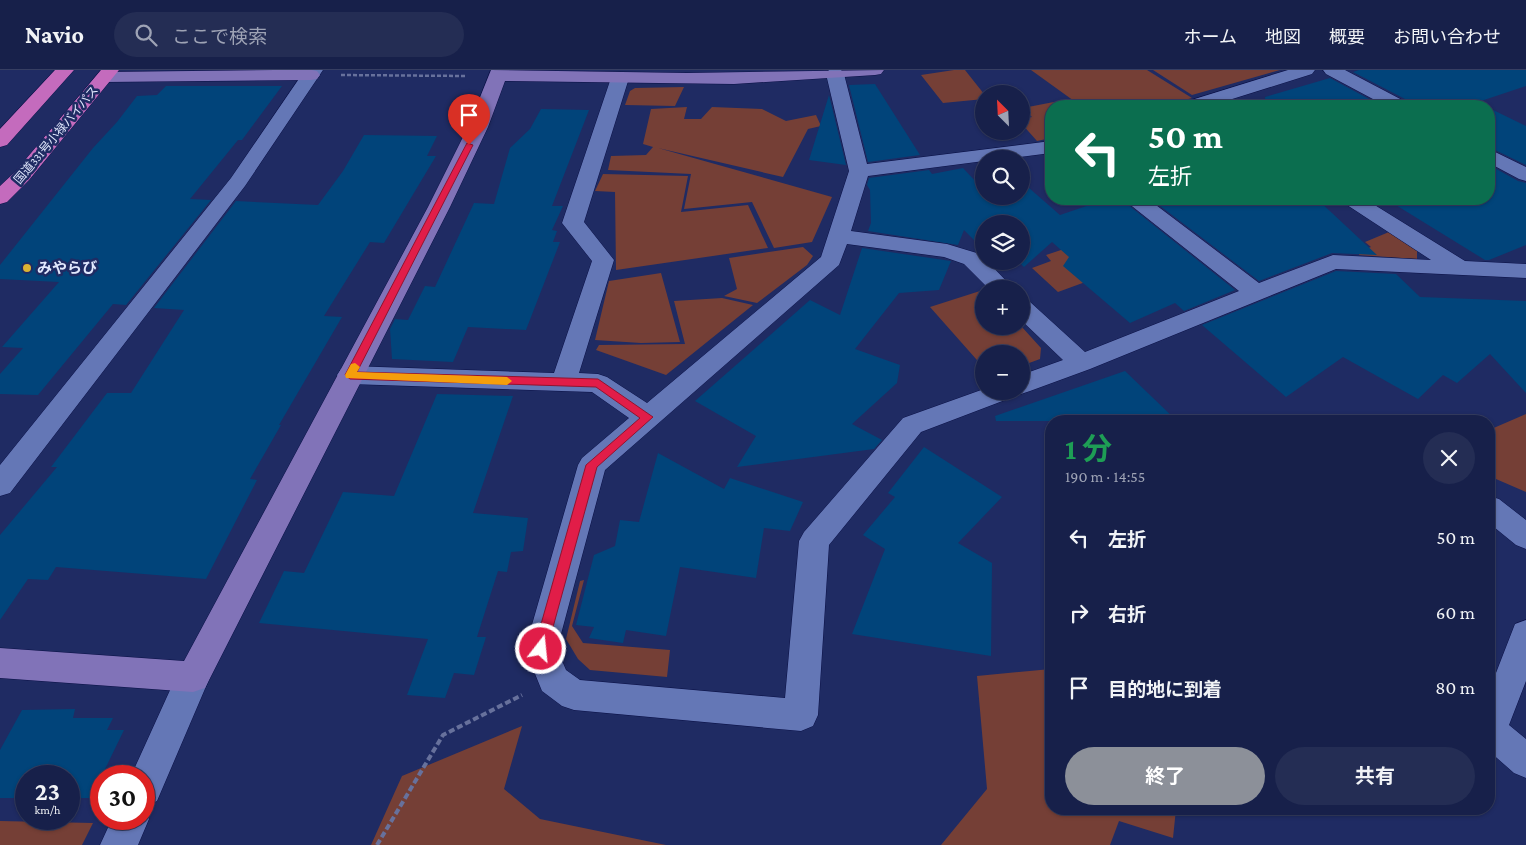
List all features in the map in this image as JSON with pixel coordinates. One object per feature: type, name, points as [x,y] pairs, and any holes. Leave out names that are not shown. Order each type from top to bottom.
[{"type":"highway","points":[[0,141],[65,70]]},
{"type":"highway","name":"国道331号小禄バイパス","points":[[0,198],[22,176],[107,73]]},
{"type":"street","points":[[154,765],[193,677],[461,163],[499,73],[620,78],[674,74],[835,74],[865,70]]},
{"type":"street","points":[[1214,100],[1306,70]]},
{"type":"street","points":[[1332,70],[1388,100]]},
{"type":"street","points":[[107,73],[312,73]]},
{"type":"street","points":[[0,485],[238,182],[312,73]]},
{"type":"street","points":[[835,74],[860,171],[831,260],[592,465],[541,649],[554,680],[574,695],[801,715],[814,542],[912,425],[980,400]]},
{"type":"street","points":[[563,383],[603,260],[573,223],[620,78]]},
{"type":"street","points":[[860,171],[1045,148]]},
{"type":"street","points":[[1495,158],[1526,175]]},
{"type":"street","points":[[1143,205],[1257,292]]},
{"type":"street","points":[[1360,205],[1458,267]]},
{"type":"street","points":[[839,236],[947,251],[972,259],[994,280]]},
{"type":"street","points":[[1030,382],[1332,262],[1526,271]]},
{"type":"street","points":[[1030,315],[1081,363]]},
{"type":"street","points":[[350,375],[598,383],[647,417]]},
{"type":"street","points":[[1495,512],[1526,537]]},
{"type":"street","points":[[1495,717],[1524,644],[1526,634]]},
{"type":"street","points":[[0,663],[193,677]]},
{"type":"street","points":[[1495,734],[1526,761]]},
{"type":"street","points":[[119,845],[126,830]]},
{"type":"path","points":[[312,73],[499,73]]},
{"type":"path","points":[[377,845],[443,735],[554,680]]},
{"type":"shaded area","points":[[965,70],[977,85],[975,85],[975,100],[943,103],[921,75]]},
{"type":"shaded area","points":[[1031,70],[1147,70],[1192,98],[1185,100],[1073,100]]},
{"type":"shaded area","points":[[1153,70],[1280,70],[1192,95]]},
{"type":"shaded area","points":[[684,87],[675,106],[625,105],[630,91],[635,88]]},
{"type":"shaded area","points":[[1045,104],[1045,139],[1037,141],[1030,133],[1030,117],[1032,117],[1030,115],[1030,107]]},
{"type":"shaded area","points":[[687,107],[684,119],[701,119],[712,107],[762,109],[786,121],[816,115],[821,126],[808,129],[783,177],[658,148],[832,197],[812,242],[774,248],[752,202],[684,209],[691,174],[608,170],[611,156],[646,155],[653,147],[643,144],[651,109]]},
{"type":"shaded area","points":[[603,174],[688,176],[681,212],[748,205],[768,248],[616,270],[615,192],[595,191]]},
{"type":"shaded area","points":[[1389,232],[1417,251],[1417,259],[1359,255],[1360,251],[1371,247],[1365,242]]},
{"type":"shaded area","points":[[803,247],[813,256],[807,265],[757,303],[724,296],[737,289],[729,258]]},
{"type":"shaded area","points":[[1067,248],[1099,277],[1058,292],[1032,268],[1051,261],[1046,255]]},
{"type":"shaded area","points":[[661,273],[680,342],[641,343],[595,340],[609,281]]},
{"type":"shaded area","points":[[975,293],[975,335],[1029,335],[1041,348],[1040,359],[1030,363],[1030,345],[975,345],[975,358],[930,307]]},
{"type":"shaded area","points":[[722,298],[753,305],[666,375],[596,350],[599,345],[685,344],[674,301]]},
{"type":"shaded area","points":[[1526,414],[1526,492],[1495,479],[1495,427]]},
{"type":"shaded area","points":[[584,580],[572,626],[583,643],[670,650],[667,677],[590,670],[578,659],[566,639],[580,581]]},
{"type":"shaded area","points":[[1045,670],[1045,815],[1175,815],[1173,838],[1119,821],[1110,845],[941,845],[987,789],[977,676]]},
{"type":"shaded area","points":[[522,726],[504,789],[540,819],[666,845],[371,845],[402,776]]},
{"type":"shaded area","points":[[0,821],[15,821],[15,830],[80,830],[80,823],[90,823],[90,829],[82,845],[0,845]]},
{"type":"building","points":[[1359,70],[1526,70],[1526,86],[1484,100],[1407,100],[1353,72]]},
{"type":"building","points":[[1330,78],[1371,100],[1265,100],[1265,97]]},
{"type":"building","points":[[875,84],[920,155],[868,162],[849,85]]},
{"type":"building","points":[[166,86],[282,86],[242,140],[238,140],[190,199],[211,200],[126,305],[113,304],[38,395],[0,394],[0,374],[23,348],[2,347],[59,282],[0,279],[0,265],[137,96],[157,95]]},
{"type":"building","points":[[829,95],[846,165],[809,160]]},
{"type":"building","points":[[541,109],[589,110],[552,206],[563,206],[552,230],[557,231],[553,242],[560,242],[526,330],[468,327],[453,362],[392,359],[390,329],[395,319],[408,320],[425,286],[435,287],[474,203],[494,204],[510,148],[530,129]]},
{"type":"building","points":[[1495,111],[1526,126],[1526,165],[1495,150]]},
{"type":"building","points":[[364,135],[437,136],[427,156],[436,156],[384,243],[370,242],[324,316],[342,317],[250,479],[257,480],[206,579],[56,567],[48,580],[28,579],[0,620],[0,535],[57,467],[51,467],[107,393],[131,393],[184,310],[154,308],[236,201],[318,205],[343,171]]},
{"type":"building","points":[[963,168],[975,181],[975,205],[1030,205],[1030,189],[1045,202],[1045,205],[1049,205],[1060,215],[1089,205],[1128,205],[1235,290],[1184,311],[1175,303],[1130,323],[1063,266],[1069,257],[1052,242],[1030,262],[1030,215],[975,215],[975,241],[964,230],[958,245],[868,231],[871,223],[870,190],[867,185],[869,178],[929,170],[932,174]]},
{"type":"building","points":[[1495,168],[1518,181],[1526,183],[1526,245],[1485,260],[1396,205],[1495,205]]},
{"type":"building","points":[[1159,205],[1323,205],[1377,255],[1332,253],[1259,281]]},
{"type":"building","points":[[862,248],[951,261],[939,290],[899,293],[855,349],[900,365],[897,383],[852,424],[882,440],[874,449],[737,467],[756,436],[695,401],[810,300],[840,315]]},
{"type":"building","points":[[1336,271],[1396,274],[1420,297],[1526,301],[1526,393],[1490,354],[1457,383],[1443,375],[1418,399],[1343,357],[1286,397],[1202,325]]},
{"type":"building","points":[[1125,371],[1171,415],[1045,415],[1045,421],[996,421],[995,416]]},
{"type":"building","points":[[437,394],[513,396],[473,513],[528,518],[523,551],[511,552],[507,572],[498,571],[477,637],[486,637],[474,675],[454,673],[445,698],[407,695],[428,639],[259,623],[284,571],[304,573],[343,492],[394,496]]},
{"type":"building","points":[[924,447],[1002,497],[958,543],[992,563],[991,656],[852,634],[885,549],[863,535],[895,497],[888,493]]},
{"type":"building","points":[[658,453],[724,489],[730,478],[803,502],[790,531],[764,528],[756,578],[680,567],[666,636],[626,630],[623,643],[589,638],[594,627],[576,625],[594,555],[615,546],[620,520],[639,522]]},
{"type":"building","points":[[75,709],[73,718],[113,718],[107,730],[124,730],[107,765],[90,765],[90,798],[80,798],[80,765],[15,765],[15,798],[0,798],[0,750],[22,710]]},
{"type":"slow traffic","points":[[355,367],[350,375],[507,381]]},
{"type":"place","name":"みやらび","points":[[27,268]]},
{"type":"route","points":[[469,145],[350,375],[598,383],[647,417],[592,465],[541,649]]}]
